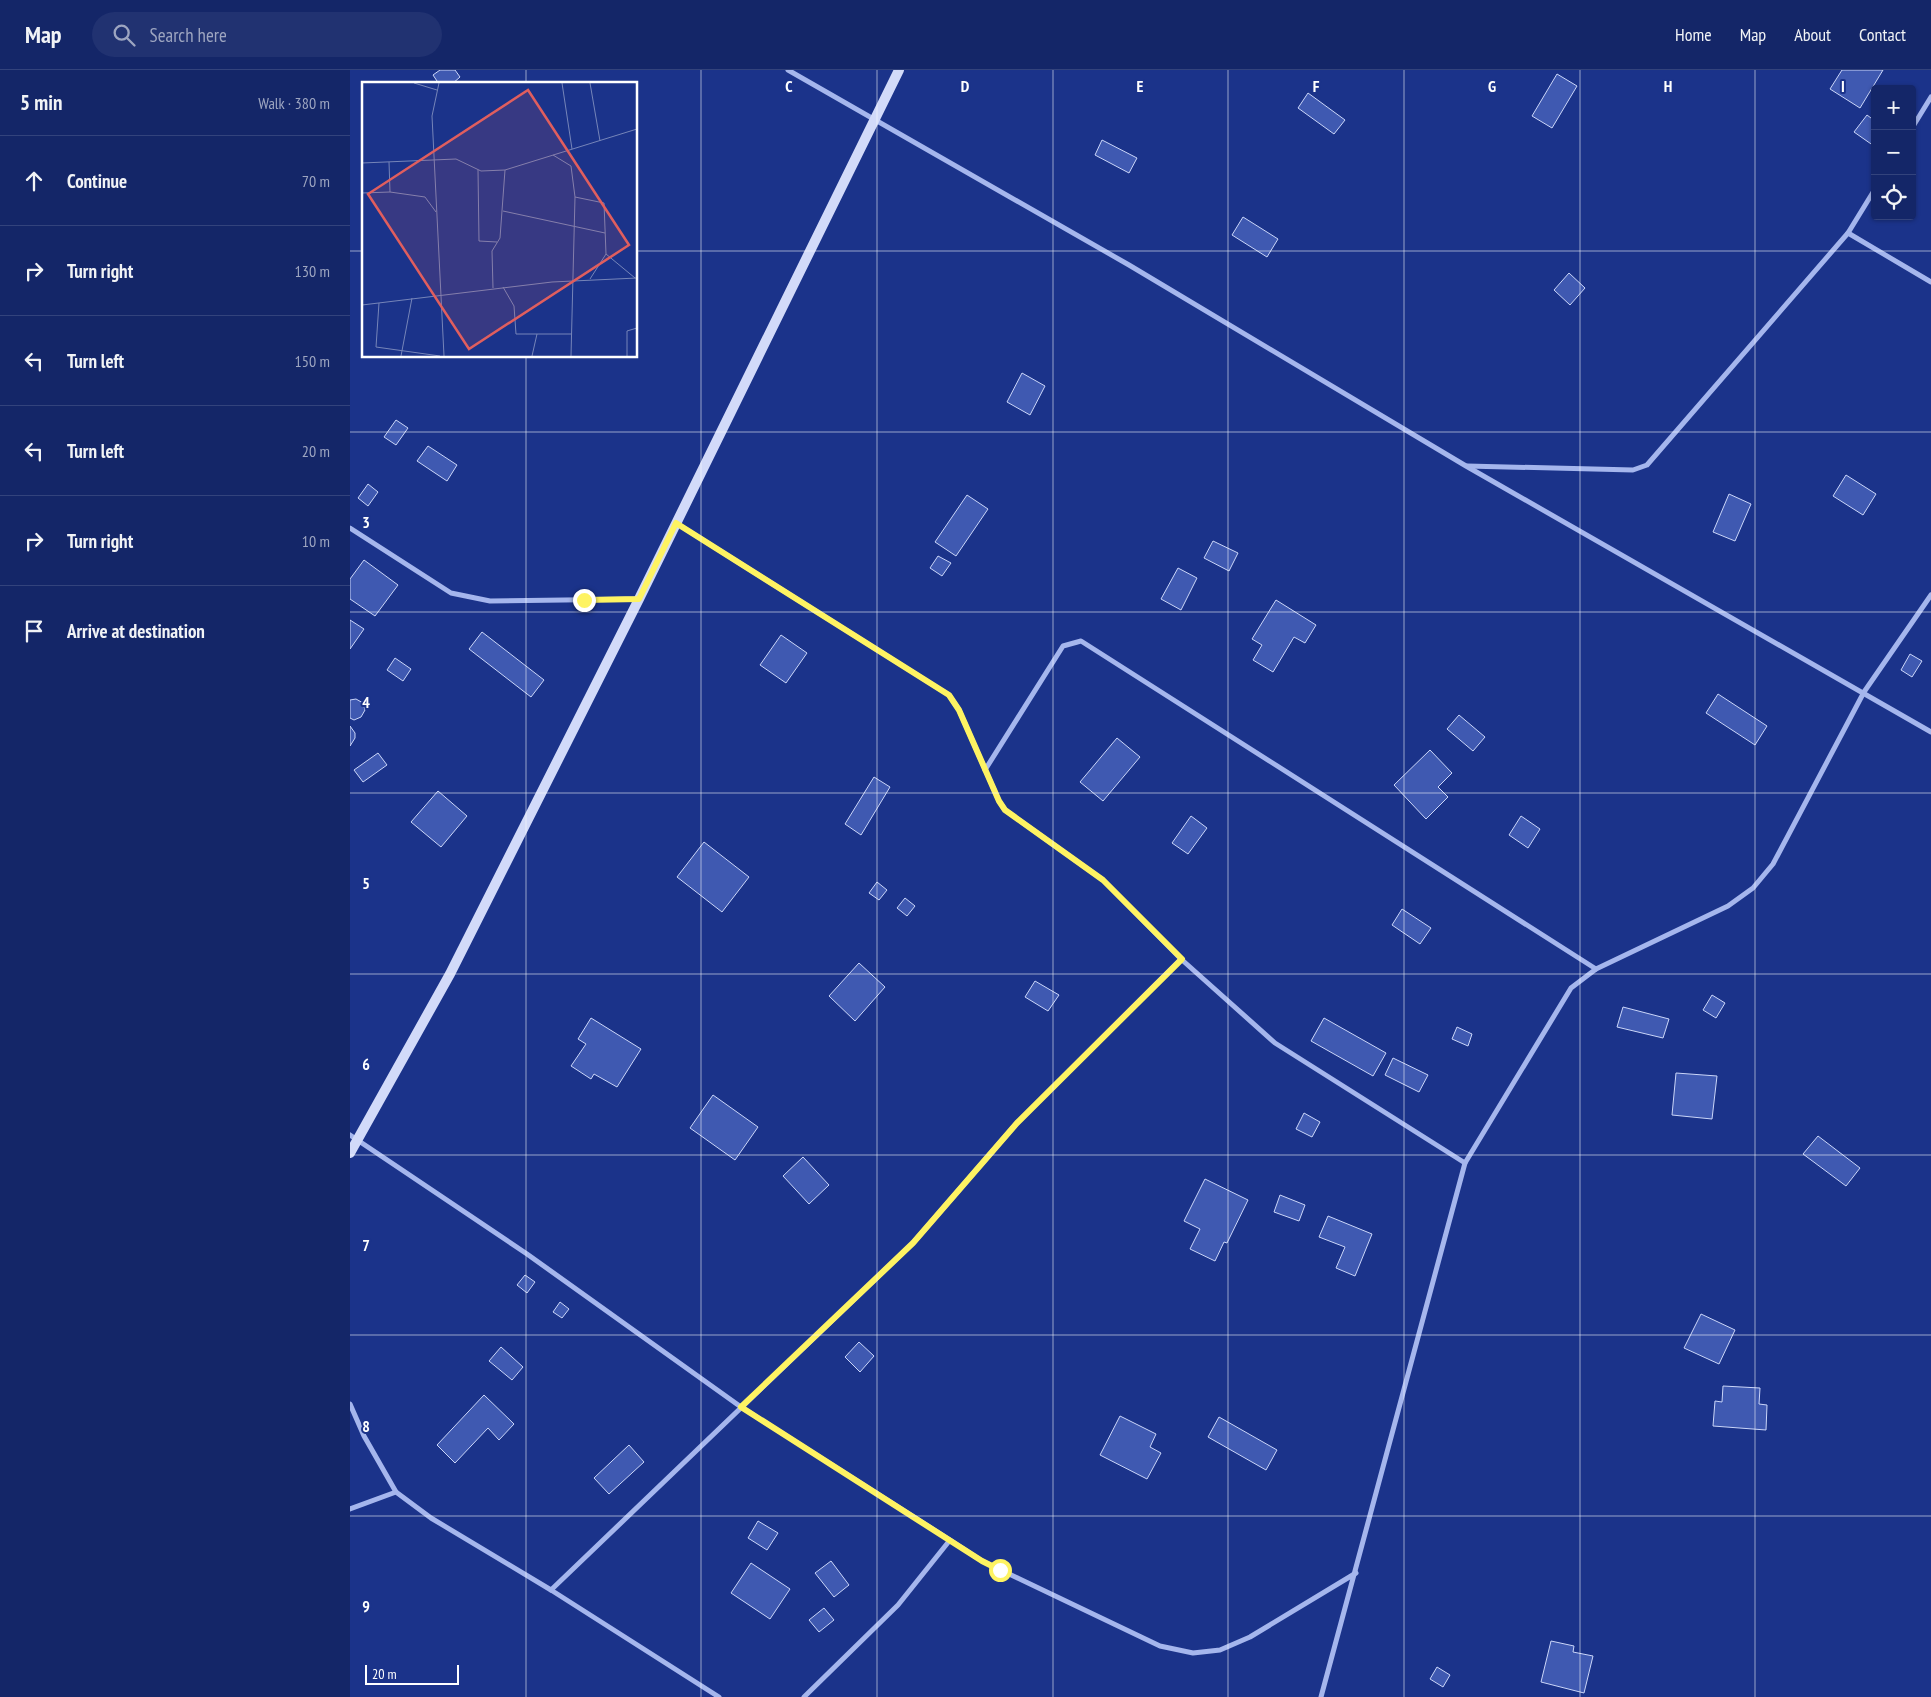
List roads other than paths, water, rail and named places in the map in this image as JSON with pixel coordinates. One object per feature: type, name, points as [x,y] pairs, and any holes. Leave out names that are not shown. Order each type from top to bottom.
[{"type":"street","points":[[788,70],[1154,280],[1466,466],[1931,732]]},
{"type":"street","points":[[350,1154],[354,1137],[450,974],[639,599],[898,70]]},
{"type":"street","points":[[1916,121],[1931,97]]},
{"type":"street","points":[[1466,466],[1633,470],[1648,465],[1848,233],[1871,196]]},
{"type":"street","points":[[1848,233],[1931,282]]},
{"type":"street","points":[[676,523],[949,695],[959,710],[1005,810],[1103,880],[1182,959],[1275,1043],[1465,1163]]},
{"type":"street","points":[[350,528],[451,593],[490,602],[639,599]]},
{"type":"street","points":[[1321,1697],[1356,1573],[1465,1163],[1571,988],[1596,969],[1728,906],[1753,888],[1772,864],[1864,692],[1931,595]]},
{"type":"street","points":[[985,770],[1063,646],[1081,640],[1596,969]]},
{"type":"street","points":[[551,1590],[913,1243],[1017,1123],[1182,959]]},
{"type":"street","points":[[354,1137],[527,1254],[741,1407],[982,1561],[1160,1646],[1193,1652],[1220,1650],[1250,1637],[1356,1573]]},
{"type":"street","points":[[350,1404],[364,1436],[396,1492],[430,1518],[551,1590],[719,1697]]},
{"type":"street","points":[[350,1509],[396,1492]]},
{"type":"street","points":[[804,1697],[898,1605],[950,1540]]}]
